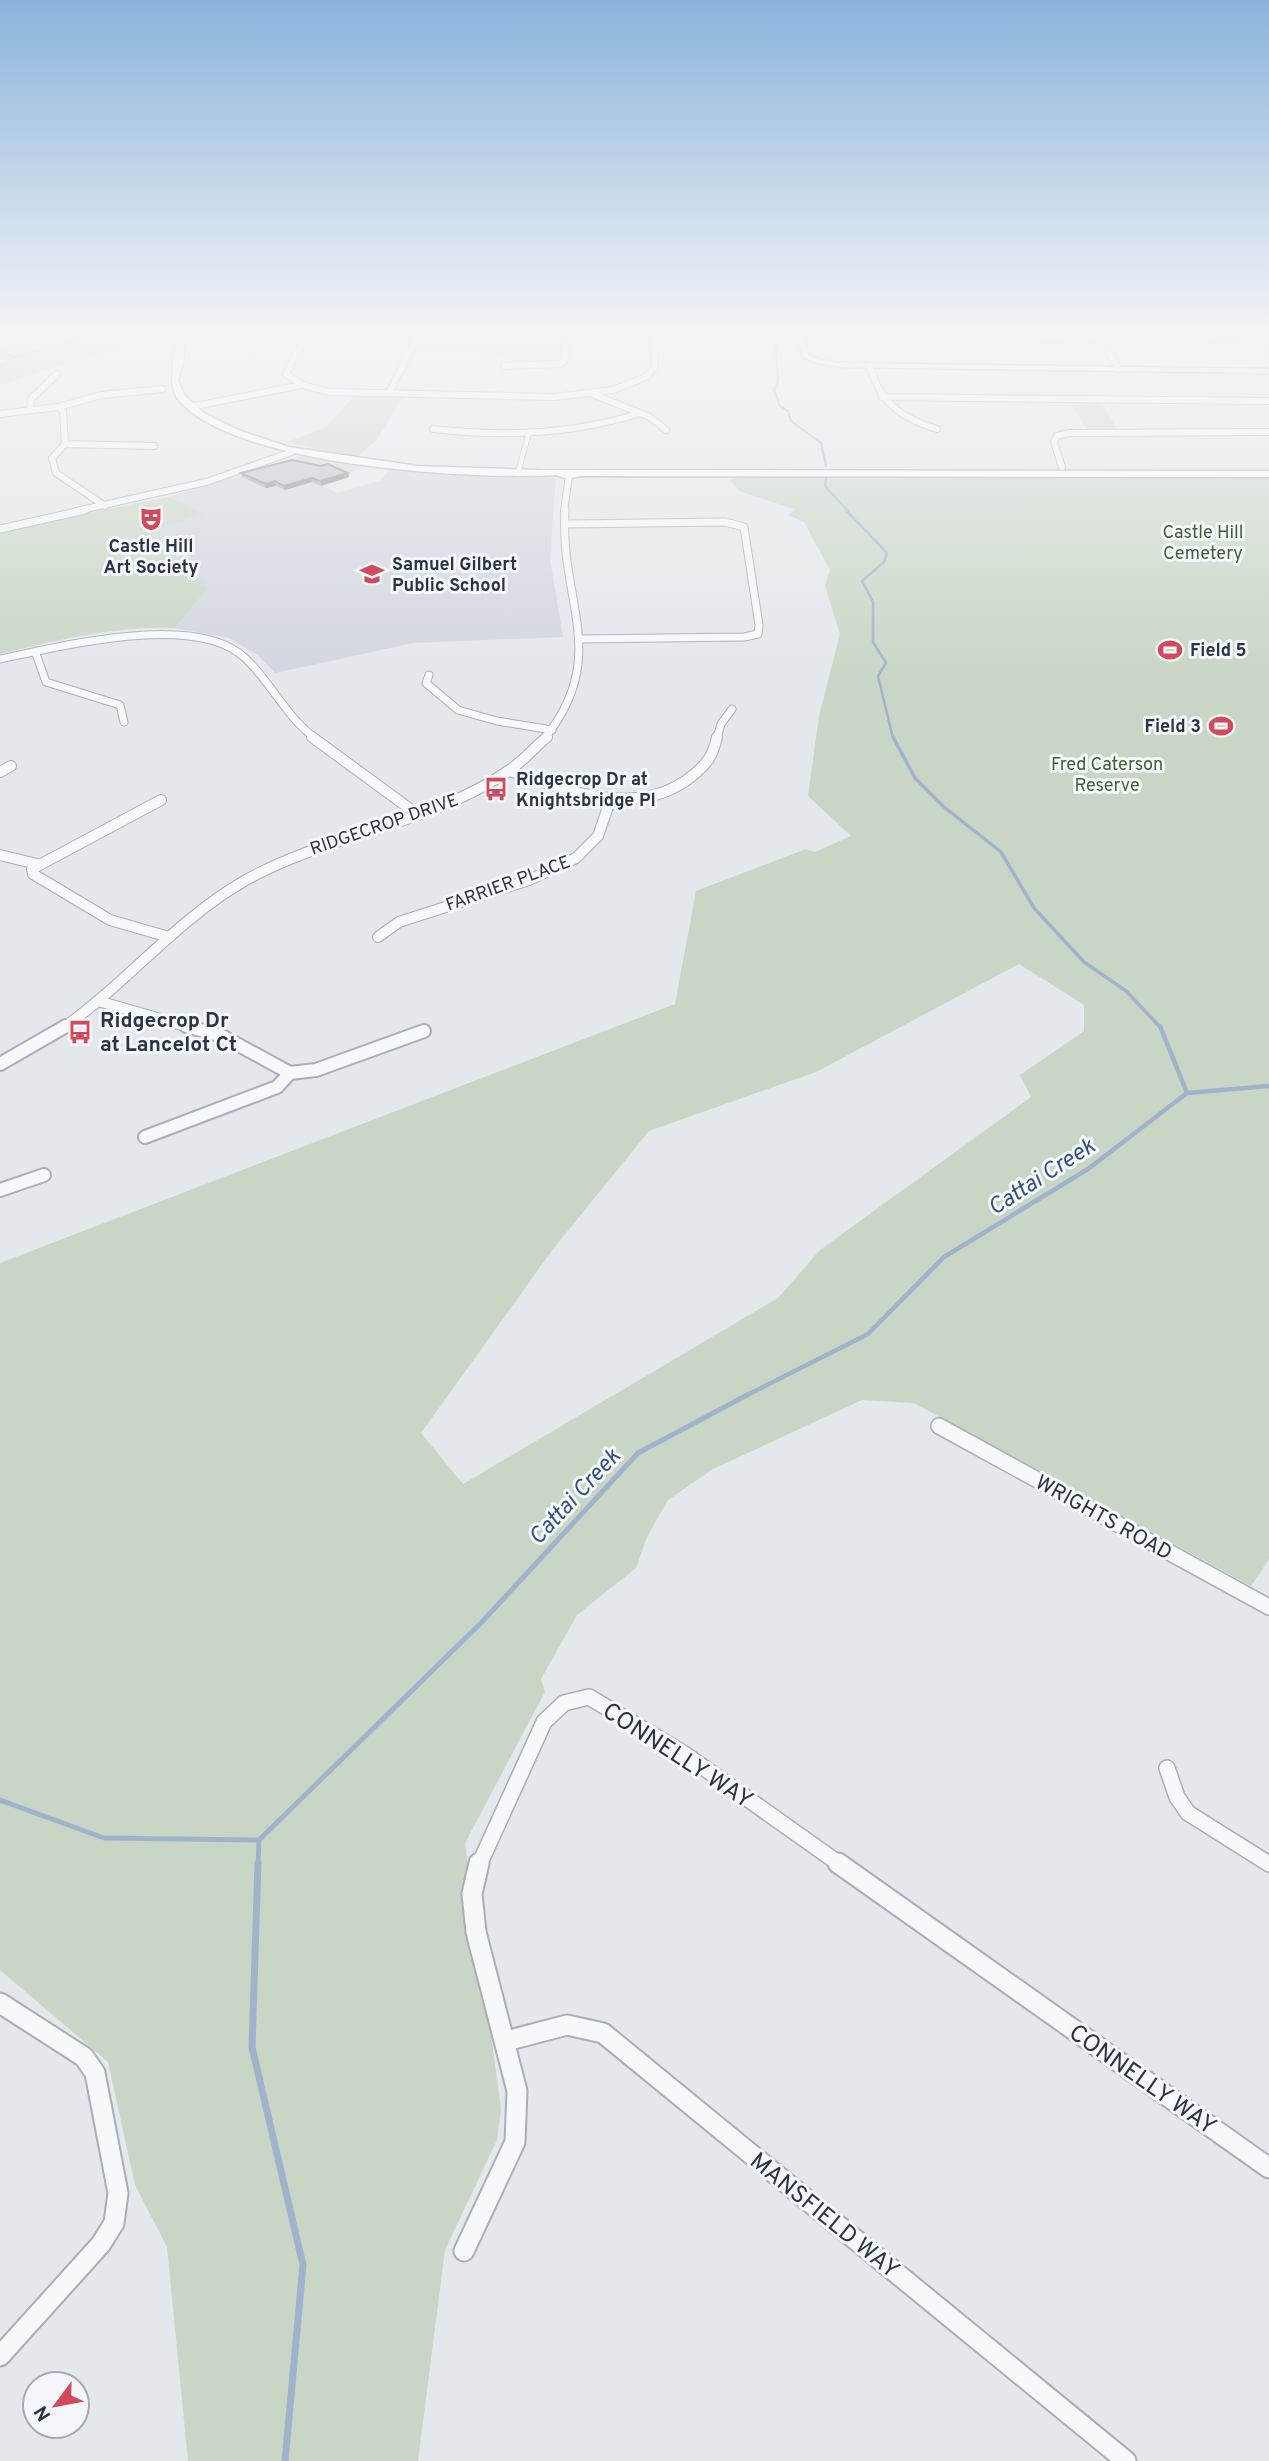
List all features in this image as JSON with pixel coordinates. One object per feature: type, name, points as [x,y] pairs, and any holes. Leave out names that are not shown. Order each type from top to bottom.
[{"type":"main road","points":[[282,447],[294,451],[417,469],[518,473],[1269,474]]},
{"type":"street","points":[[62,447],[52,458],[56,473],[105,506]]},
{"type":"street","points":[[518,473],[525,447]]},
{"type":"street","points":[[1056,447],[1062,467]]},
{"type":"street","points":[[0,529],[206,482],[294,451]]},
{"type":"street","name":"RIDGECROP DRIVE","points":[[0,1064],[43,1043],[98,1002],[169,937],[216,900],[275,864],[333,840],[466,796],[510,771],[552,730],[576,684],[581,656],[565,559],[568,474]]},
{"type":"street","points":[[565,524],[724,522],[744,527],[759,625],[758,634],[744,637],[579,639]]},
{"type":"street","points":[[0,659],[125,634],[177,635],[225,645],[244,657],[302,729],[417,814]]},
{"type":"street","points":[[35,651],[46,682],[120,705],[124,722]]},
{"type":"street","points":[[429,675],[426,683],[458,709],[497,722],[552,730]]},
{"type":"street","points":[[510,771],[610,801],[659,796],[706,766],[714,751],[719,721],[732,709]]},
{"type":"street","points":[[0,772],[11,766]]},
{"type":"street","points":[[0,855],[37,864],[162,800]]},
{"type":"street","name":"FARRIER PLACE","points":[[378,937],[399,922],[549,872],[579,856],[600,834],[610,801]]},
{"type":"street","points":[[37,864],[33,874],[110,920],[169,937]]},
{"type":"street","points":[[98,1002],[222,1035],[290,1073],[316,1070],[424,1031]]},
{"type":"street","points":[[145,1137],[278,1087],[290,1073]]},
{"type":"street","points":[[0,1190],[44,1175]]},
{"type":"street","name":"WRIGHTS ROAD","points":[[939,1426],[1269,1607]]},
{"type":"street","name":"CONNELLY WAY","points":[[464,2251],[515,2142],[517,2091],[476,1933],[472,1894],[479,1864],[544,1722],[561,1704],[579,1697],[589,1697],[686,1755],[1269,2168]]},
{"type":"street","points":[[1167,1768],[1177,1797],[1188,1813],[1269,1864]]},
{"type":"street","points":[[0,2003],[84,2057],[95,2073],[118,2209],[102,2244],[0,2356]]},
{"type":"street","name":"MANSFIELD WAY","points":[[506,2041],[569,2023],[586,2024],[603,2033],[1126,2461]]},
{"type":"shaded area","name":"Samuel Gilbert Public School","points":[[303,456],[364,467],[314,482],[338,493],[379,481],[390,470],[556,478],[550,559],[563,637],[413,643],[275,673],[259,656],[229,638],[175,628],[208,588],[147,531],[203,514],[168,497]]},
{"type":"green space","points":[[310,447],[369,447],[357,457]]},
{"type":"green space","points":[[767,474],[1269,477],[1269,1559],[1251,1586],[914,1403],[862,1400],[713,1469],[668,1500],[647,1537],[636,1568],[577,1615],[541,1679],[545,1692],[465,1843],[501,2109],[497,2140],[445,2250],[418,2461],[188,2461],[167,2247],[135,2185],[108,2062],[0,1970],[0,1263],[675,1004],[696,891],[806,849],[815,852],[851,836],[808,796],[819,716],[840,634],[825,586],[830,570],[804,522],[788,515],[794,509],[739,491],[729,479]],"holes":[[[1019,964],[1084,1005],[1084,1031],[1020,1075],[1031,1097],[820,1250],[778,1298],[463,1484],[421,1433],[553,1249],[649,1131],[816,1072]]]},
{"type":"green space","points":[[168,497],[204,514],[148,531],[208,588],[175,628],[109,632],[0,654],[0,530]]},
{"type":"building","points":[[292,460],[321,466],[328,464],[348,473],[320,481],[312,478],[284,486],[275,481],[266,484],[241,473]]},
{"type":"waterway","points":[[822,447],[826,466]]},
{"type":"waterway","points":[[826,477],[825,486],[848,511]]},
{"type":"waterway","points":[[846,510],[887,553],[884,562],[862,581],[873,602],[873,642],[886,663],[878,676],[893,738]]},
{"type":"waterway","points":[[893,737],[915,778],[944,807],[1001,852],[1034,908],[1084,962],[1126,991],[1161,1028]]},
{"type":"waterway","points":[[1161,1028],[1187,1093]]},
{"type":"waterway","name":"Cattai Creek","points":[[1187,1093],[1269,1086]]},
{"type":"waterway","name":"Cattai Creek","points":[[745,1396],[868,1334],[944,1257],[1088,1169],[1187,1093]]},
{"type":"waterway","name":"Cattai Creek","points":[[259,1840],[481,1623],[638,1453],[749,1394]]},
{"type":"waterway","name":"Cattai Creek","points":[[0,1800],[104,1838],[259,1840]]},
{"type":"waterway","points":[[258,1865],[259,1840]]},
{"type":"waterway","points":[[258,1863],[252,2047],[303,2265],[285,2461]]},
{"type":"place","name":"Castle Hill Art Society","points":[[151,519]]},
{"type":"place","name":"Samuel Gilbert Public School","points":[[372,574]]},
{"type":"place","name":"Field 5","points":[[1170,650]]},
{"type":"place","name":"Field 3","points":[[1221,726]]},
{"type":"place","name":"Ridgecrop Dr at Knightsbridge Pl","points":[[496,789]]},
{"type":"place","name":"Ridgecrop Dr at Lancelot Ct","points":[[80,1032]]},
{"type":"park label","name":"Castle Hill Cemetery","points":[[1203,542]]},
{"type":"park label","name":"Fred Caterson Reserve","points":[[1107,774]]}]
